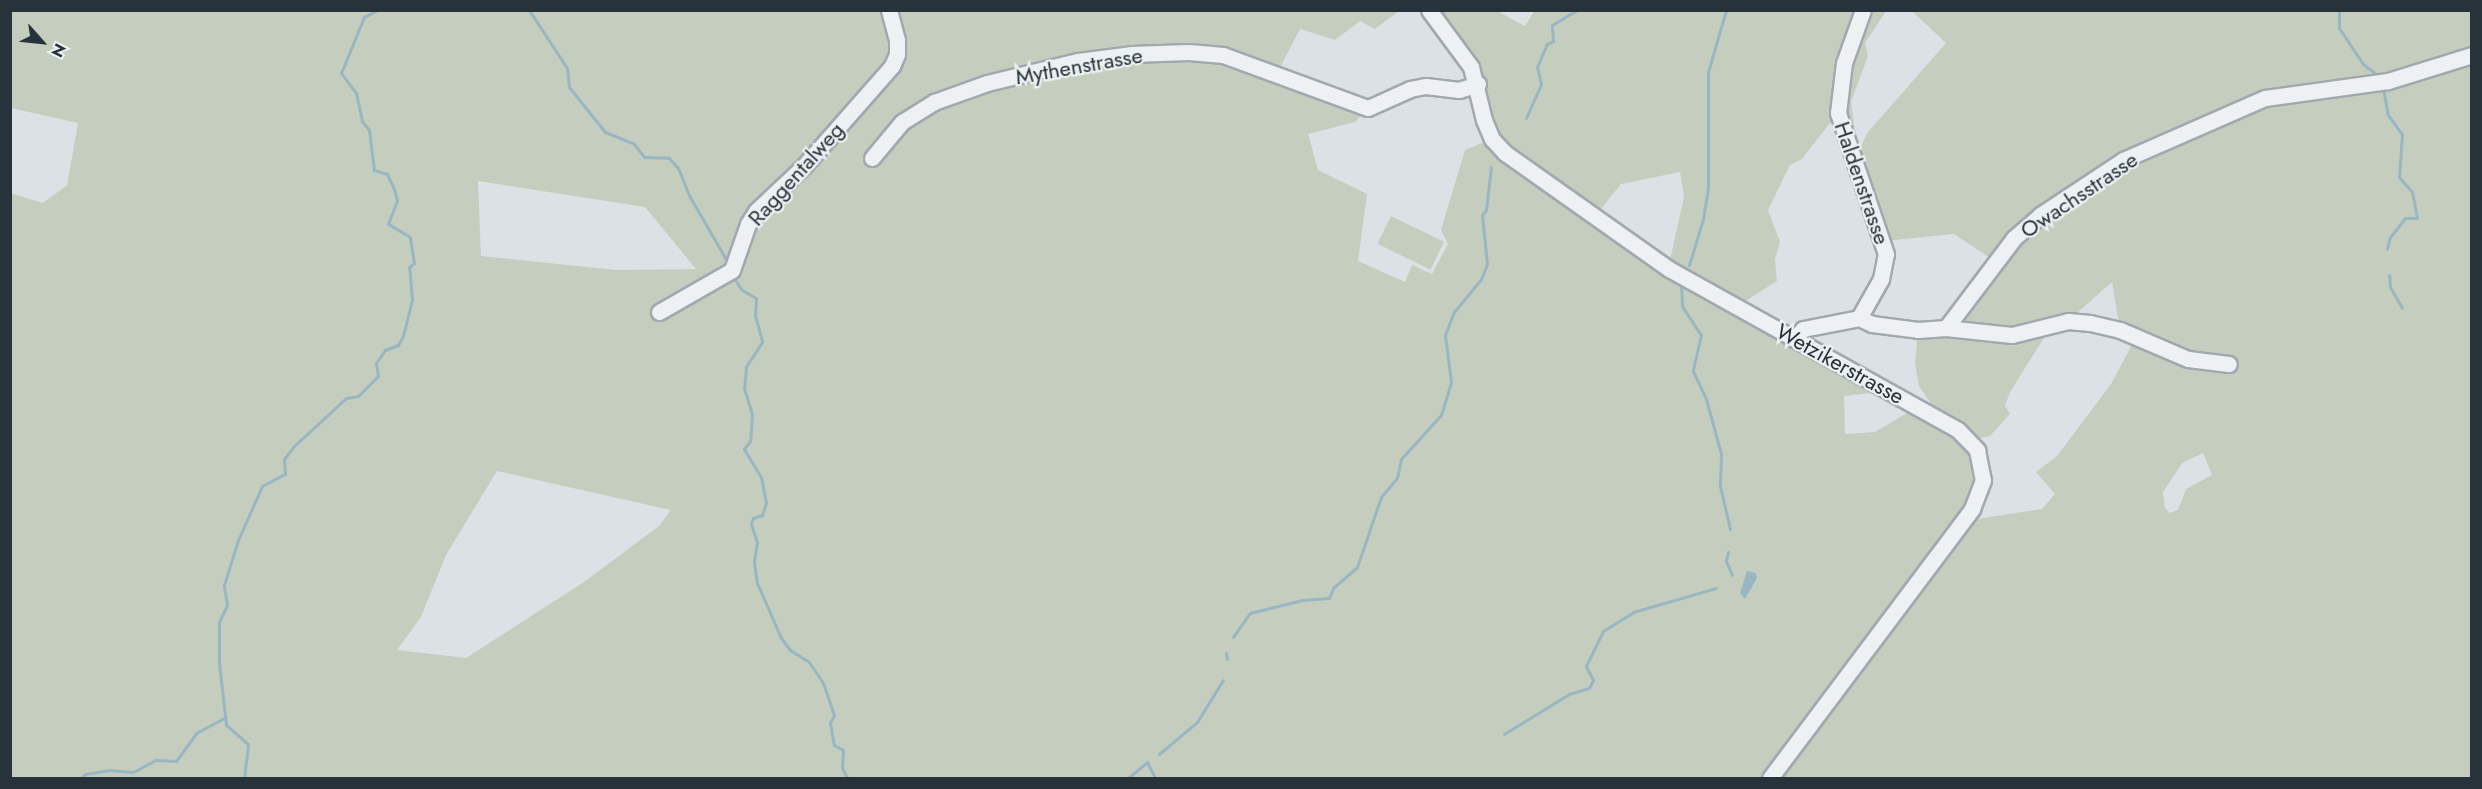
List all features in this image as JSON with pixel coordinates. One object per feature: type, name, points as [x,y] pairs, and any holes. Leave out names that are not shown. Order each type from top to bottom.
[{"type":"street","name":"Raggentalweg","points":[[659,312],[732,270],[748,224],[756,211],[804,166],[892,66],[897,54],[897,40],[889,10]]},
{"type":"street","name":"Wetzikerstrasse","points":[[1429,10],[1463,54],[1478,84],[1484,120],[1492,139],[1505,153],[1669,269],[1958,430],[1977,450],[1983,480],[1968,515],[1770,778]]},
{"type":"street","name":"Haldenstrasse","points":[[1859,318],[1881,279],[1886,254],[1838,114],[1844,63],[1863,10]]},
{"type":"street","name":"Mythenstrasse","points":[[872,158],[902,122],[934,102],[987,83],[1078,61],[1131,54],[1190,52],[1223,55],[1368,108],[1410,89],[1426,86],[1459,90],[1478,84]]},
{"type":"street","name":"Owachsstrasse","points":[[1946,328],[2014,238],[2040,215],[2123,160],[2265,98],[2388,81],[2472,56]]},
{"type":"street","points":[[1794,339],[1803,330],[1859,318],[1872,324],[1918,330],[1946,328],[2012,335],[2068,321],[2090,322],[2120,330],[2188,359],[2229,364]]},
{"type":"green space","points":[[1535,10],[1886,11],[1865,43],[1868,56],[1851,102],[1855,132],[1852,138],[1837,114],[1802,159],[1790,165],[1768,210],[1780,242],[1775,259],[1777,281],[1736,307],[1888,391],[1844,396],[1845,434],[1875,432],[1917,407],[1936,411],[1919,386],[1915,363],[1918,330],[1936,330],[1996,262],[1954,234],[1885,241],[1857,154],[1868,132],[1946,43],[1912,11],[2471,11],[2471,778],[11,778],[10,193],[43,203],[67,185],[78,123],[11,108],[11,11],[1399,11],[1375,29],[1360,21],[1335,40],[1300,29],[1275,77],[1368,108],[1355,122],[1308,134],[1318,170],[1367,194],[1358,261],[1405,282],[1412,265],[1432,274],[1448,244],[1441,230],[1465,150],[1492,139],[1478,84],[1429,11],[1497,11],[1525,26]],"holes":[[[1680,172],[1684,197],[1668,269],[1596,215],[1621,184]],[[478,181],[645,207],[696,269],[616,270],[481,256]],[[2112,282],[2120,330],[2136,337],[2111,384],[2057,456],[2036,472],[2055,494],[2042,509],[1964,521],[1982,466],[1970,440],[1990,436],[2010,414],[2005,406],[2010,392],[2052,325],[2068,321]],[[2203,453],[2212,475],[2186,489],[2178,510],[2170,513],[2165,508],[2163,492],[2182,463]],[[497,471],[671,510],[659,526],[584,582],[466,658],[397,650],[421,617],[446,555]]]},
{"type":"green space","points":[[1391,216],[1444,242],[1430,270],[1377,244]]},
{"type":"water","points":[[1747,571],[1756,573],[1757,578],[1745,599],[1740,593]]},
{"type":"waterway","points":[[244,778],[248,744],[226,725],[219,663],[219,622],[227,605],[224,585],[238,540],[262,486],[285,474],[284,459],[294,446],[346,398],[358,396],[378,376],[376,363],[385,350],[398,345],[403,336],[412,299],[409,267],[414,263],[410,237],[388,224],[397,200],[394,189],[387,174],[374,170],[369,130],[362,121],[356,93],[341,73],[364,17],[377,10]]},
{"type":"waterway","points":[[529,10],[567,68],[569,87],[605,132],[634,144],[644,157],[669,158],[678,168],[690,197],[727,261]]},
{"type":"waterway","points":[[1526,118],[1541,84],[1537,67],[1547,44],[1553,41],[1552,25],[1577,10]]},
{"type":"waterway","points":[[1689,265],[1703,219],[1708,187],[1708,72],[1726,10]]},
{"type":"waterway","points":[[2339,10],[2339,28],[2363,64],[2377,75]]},
{"type":"waterway","points":[[2383,88],[2388,115],[2402,134],[2399,177],[2412,192],[2417,218],[2405,218],[2390,237],[2387,249]]},
{"type":"waterway","points":[[1233,637],[1250,613],[1302,600],[1329,598],[1333,588],[1357,567],[1381,497],[1397,478],[1401,459],[1441,415],[1451,382],[1445,335],[1454,312],[1481,279],[1487,264],[1482,215],[1486,210],[1491,167]]},
{"type":"waterway","points":[[2389,275],[2390,287],[2402,308]]},
{"type":"waterway","points":[[735,280],[742,290],[756,298],[755,315],[762,342],[746,367],[744,388],[752,415],[750,441],[744,449],[761,477],[766,503],[762,515],[753,518],[751,524],[757,542],[754,562],[757,583],[781,638],[790,650],[809,662],[823,683],[834,715],[830,723],[834,745],[843,750],[842,768],[847,778]]},
{"type":"waterway","points":[[1681,285],[1682,306],[1701,335],[1693,371],[1706,399],[1721,454],[1720,486],[1730,529]]},
{"type":"waterway","points":[[1728,552],[1726,561],[1732,575]]},
{"type":"waterway","points":[[1504,734],[1569,694],[1589,688],[1593,680],[1586,666],[1603,631],[1633,612],[1716,588]]},
{"type":"waterway","points":[[1226,653],[1227,659]]},
{"type":"waterway","points":[[1159,754],[1197,722],[1223,680]]},
{"type":"waterway","points":[[81,778],[85,774],[110,770],[133,772],[156,760],[176,761],[196,733],[226,717]]},
{"type":"waterway","points":[[1128,778],[1147,762],[1155,778]]}]
